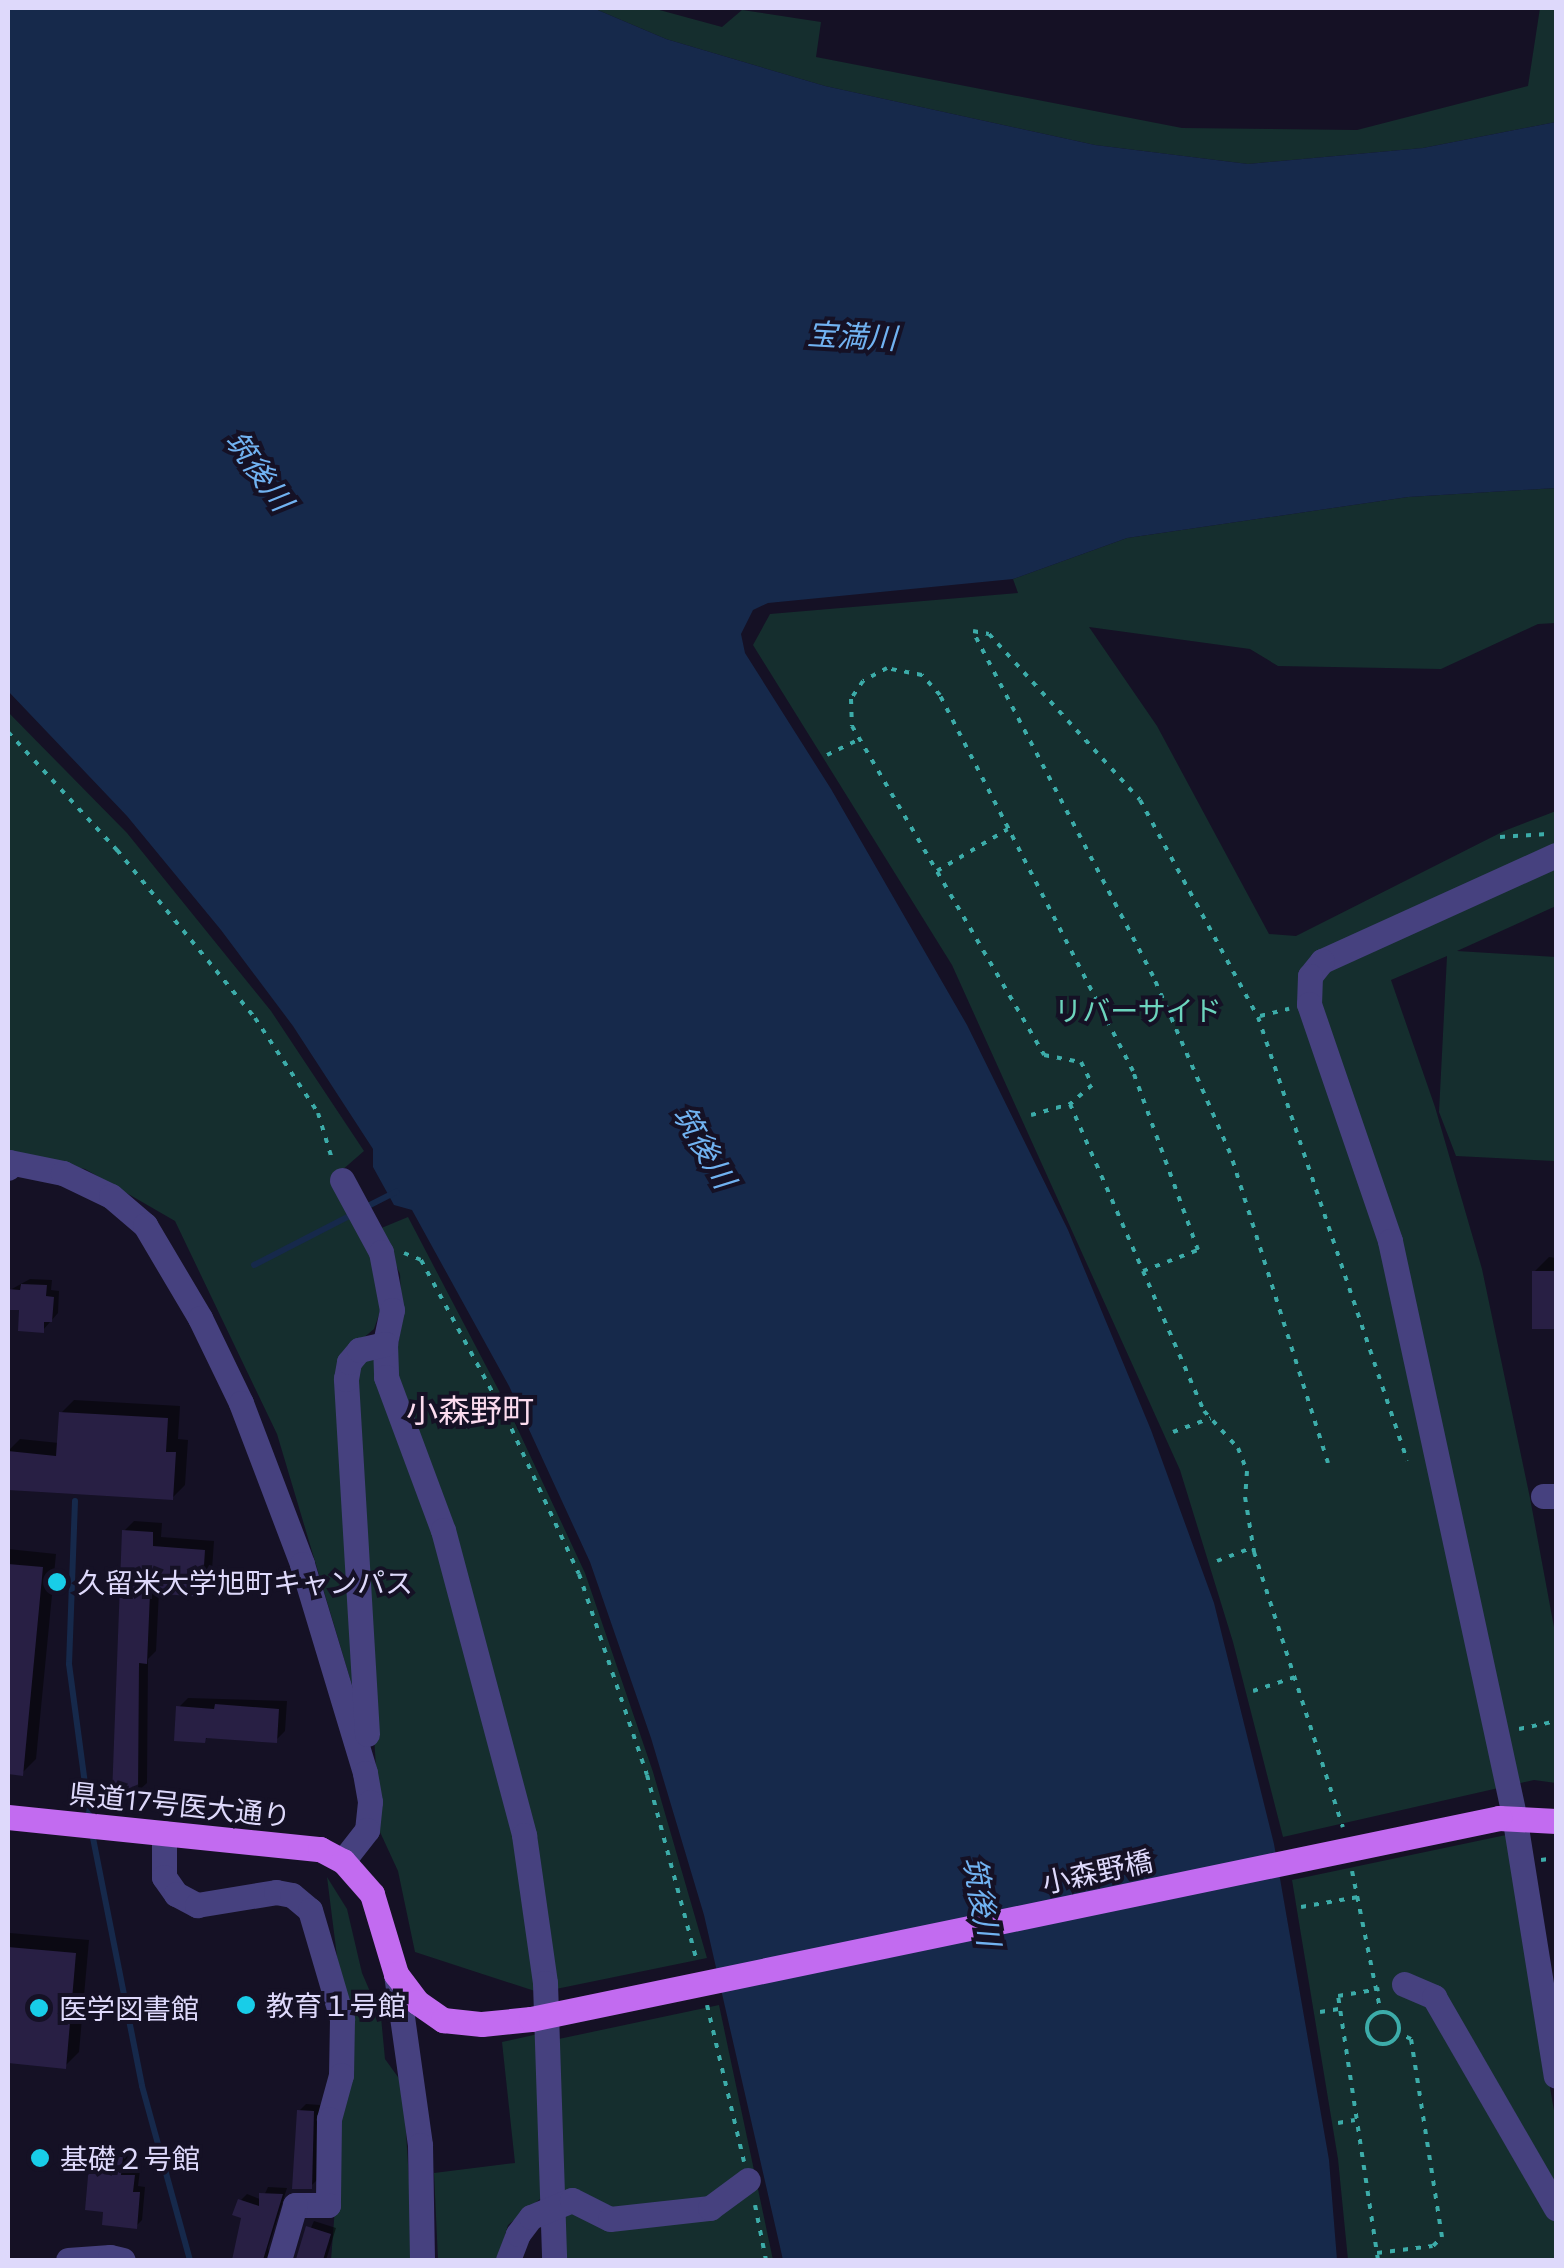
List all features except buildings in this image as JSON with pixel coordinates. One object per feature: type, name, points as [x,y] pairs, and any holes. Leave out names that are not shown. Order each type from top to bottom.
[{"type":"main road","name":"県道17号医大通り","points":[[8,1817],[320,1849],[343,1861]]},
{"type":"main road","name":"小森野橋","points":[[396,1974],[417,2002],[443,2020],[482,2024],[530,2019],[1507,1817],[1556,1821]]},
{"type":"main road","points":[[343,1861],[372,1894],[396,1974]]},
{"type":"street","points":[[1556,855],[1322,961],[1310,976],[1309,1004],[1390,1241],[1495,1735],[1556,2076]]},
{"type":"street","points":[[8,1168],[8,1162],[63,1173],[111,1196],[145,1225],[200,1318],[241,1403],[302,1564],[365,1773],[370,1802],[367,1830],[343,1861]]},
{"type":"street","points":[[342,1180],[381,1252],[392,1310],[385,1344],[386,1376],[442,1530],[524,1835],[545,1983],[554,2260]]},
{"type":"street","points":[[365,1773],[368,1752],[346,1380],[348,1362],[359,1350],[385,1344]]},
{"type":"street","points":[[164,1833],[164,1877],[176,1894],[197,1905],[276,1892],[292,1894],[310,1910],[342,2018],[341,2076],[329,2119],[328,2204],[295,2205],[279,2260]]},
{"type":"street","points":[[396,1974],[420,2145],[422,2260]]},
{"type":"street","points":[[1404,1984],[1434,1997],[1556,2208]]},
{"type":"street","points":[[508,2260],[524,2226],[551,2207],[572,2200],[610,2219],[710,2208],[748,2180]]},
{"type":"street","points":[[68,2260],[110,2256],[123,2260]]},
{"type":"path","points":[[1328,1463],[1230,1153],[1153,976],[973,632],[989,634],[1140,800],[1258,1016],[1407,1461]]},
{"type":"path","points":[[1031,1116],[1070,1104],[1092,1085],[1081,1062],[1044,1055],[852,726],[851,699],[864,681],[888,668],[922,674],[940,695],[1133,1071],[1198,1250],[1143,1271]]},
{"type":"path","points":[[8,732],[117,850],[255,1018],[318,1113],[342,1180]]},
{"type":"path","points":[[827,756],[860,738]]},
{"type":"path","points":[[936,871],[1008,829]]},
{"type":"path","points":[[1500,837],[1556,833]]},
{"type":"path","points":[[8,974],[8,1037]]},
{"type":"path","points":[[1258,1016],[1309,1004]]},
{"type":"path","points":[[1070,1104],[1210,1418],[1238,1448],[1247,1471],[1244,1497],[1253,1547],[1344,1834]]},
{"type":"path","points":[[381,1252],[393,1248],[421,1260],[506,1417],[579,1574],[647,1774],[698,1965]]},
{"type":"path","points":[[1174,1432],[1210,1418]]},
{"type":"path","points":[[1217,1562],[1253,1547]]},
{"type":"path","points":[[1252,1691],[1295,1677]]},
{"type":"path","points":[[1495,1735],[1556,1720]]},
{"type":"path","points":[[1536,1862],[1556,1858]]},
{"type":"path","points":[[1351,1866],[1380,2013]]},
{"type":"path","points":[[1301,1907],[1358,1898]]},
{"type":"path","points":[[1378,2260],[1338,1996],[1404,1984]]},
{"type":"path","points":[[706,2001],[766,2260]]},
{"type":"path","points":[[1320,2012],[1340,2009]]},
{"type":"path","points":[[1380,2013],[1369,2021],[1372,2040],[1386,2044],[1398,2034]]},
{"type":"path","points":[[1380,2013],[1395,2018],[1398,2034]]},
{"type":"path","points":[[1378,2253],[1433,2246],[1442,2237],[1411,2040],[1398,2034]]},
{"type":"path","points":[[1338,2123],[1355,2120]]},
{"type":"green space","points":[[593,8],[652,8],[722,27],[742,10],[821,22],[816,57],[1182,128],[1357,130],[1528,86],[1540,8],[1556,8],[1556,122],[1423,148],[1248,164],[1095,145],[825,86],[666,39]]},
{"type":"green space","name":"リバーサイド","points":[[1556,488],[1556,623],[1538,624],[1441,669],[1278,666],[1250,649],[1089,627],[1157,726],[1269,934],[1296,936],[1504,831],[1556,811],[1556,906],[1457,951],[1556,957],[1554,1161],[1456,1156],[1439,1112],[1447,956],[1391,980],[1435,1107],[1482,1269],[1530,1498],[1556,1638],[1556,1783],[1534,1780],[1283,1837],[1233,1642],[1180,1470],[952,965],[753,645],[770,614],[1018,593],[1013,579],[1127,538],[1408,497]]},
{"type":"green space","points":[[8,712],[127,833],[271,1011],[364,1151],[333,1178],[376,1260],[383,1303],[374,1329],[338,1359],[354,1692],[277,1434],[175,1221],[85,1169],[8,1154]]},
{"type":"green space","points":[[408,1217],[507,1406],[585,1573],[653,1772],[707,1958],[551,1990],[394,1368],[402,1321],[400,1274],[379,1229]]},
{"type":"green space","points":[[379,1353],[436,1535],[518,1840],[538,1992],[415,1952],[398,1871],[380,1832],[352,1384],[362,1360]]},
{"type":"green space","points":[[1506,1835],[1556,2122],[1556,2260],[1348,2260],[1338,2159],[1292,1880]]},
{"type":"green space","points":[[327,1877],[347,1909],[362,1973],[381,2017],[385,2059],[403,2084],[414,2260],[331,2260],[343,2103],[342,1996]]},
{"type":"green space","points":[[719,2005],[773,2260],[561,2260],[554,2040]]},
{"type":"green space","points":[[538,2034],[545,2195],[508,2225],[498,2260],[438,2260],[434,2173],[515,2163],[502,2042]]},
{"type":"water","points":[[8,8],[593,8],[666,39],[825,86],[1095,145],[1248,164],[1423,148],[1556,122],[1556,488],[1408,497],[1127,538],[1013,579],[768,603],[753,610],[741,634],[745,653],[831,789],[967,1025],[1068,1230],[1151,1430],[1214,1603],[1274,1844],[1329,2160],[1337,2260],[783,2260],[704,1915],[651,1738],[590,1562],[509,1386],[412,1210],[394,1205],[373,1167],[373,1149],[293,1026],[221,930],[127,816],[8,691]]},
{"type":"waterway","points":[[366,1207],[396,1192]]},
{"type":"waterway","points":[[254,1265],[355,1213]]},
{"type":"waterway","points":[[75,1501],[69,1664],[90,1821]]},
{"type":"waterway","points":[[92,1833],[142,2086],[190,2260]]},
{"type":"place","name":"久留米大学旭町キャンパス","points":[[57,1582]]},
{"type":"place","name":"教育１号館","points":[[246,2005]]},
{"type":"place","name":"医学図書館","points":[[39,2008]]},
{"type":"place","name":"基礎２号館","points":[[40,2158]]},
{"type":"district","name":"小森野町","points":[[470,1409]]},
{"type":"water label","name":"宝満川","points":[[852,335]]},
{"type":"water label","name":"筑後川","points":[[260,470]]},
{"type":"water label","name":"筑後川","points":[[705,1146]]},
{"type":"water label","name":"筑後川","points":[[983,1901]]}]
